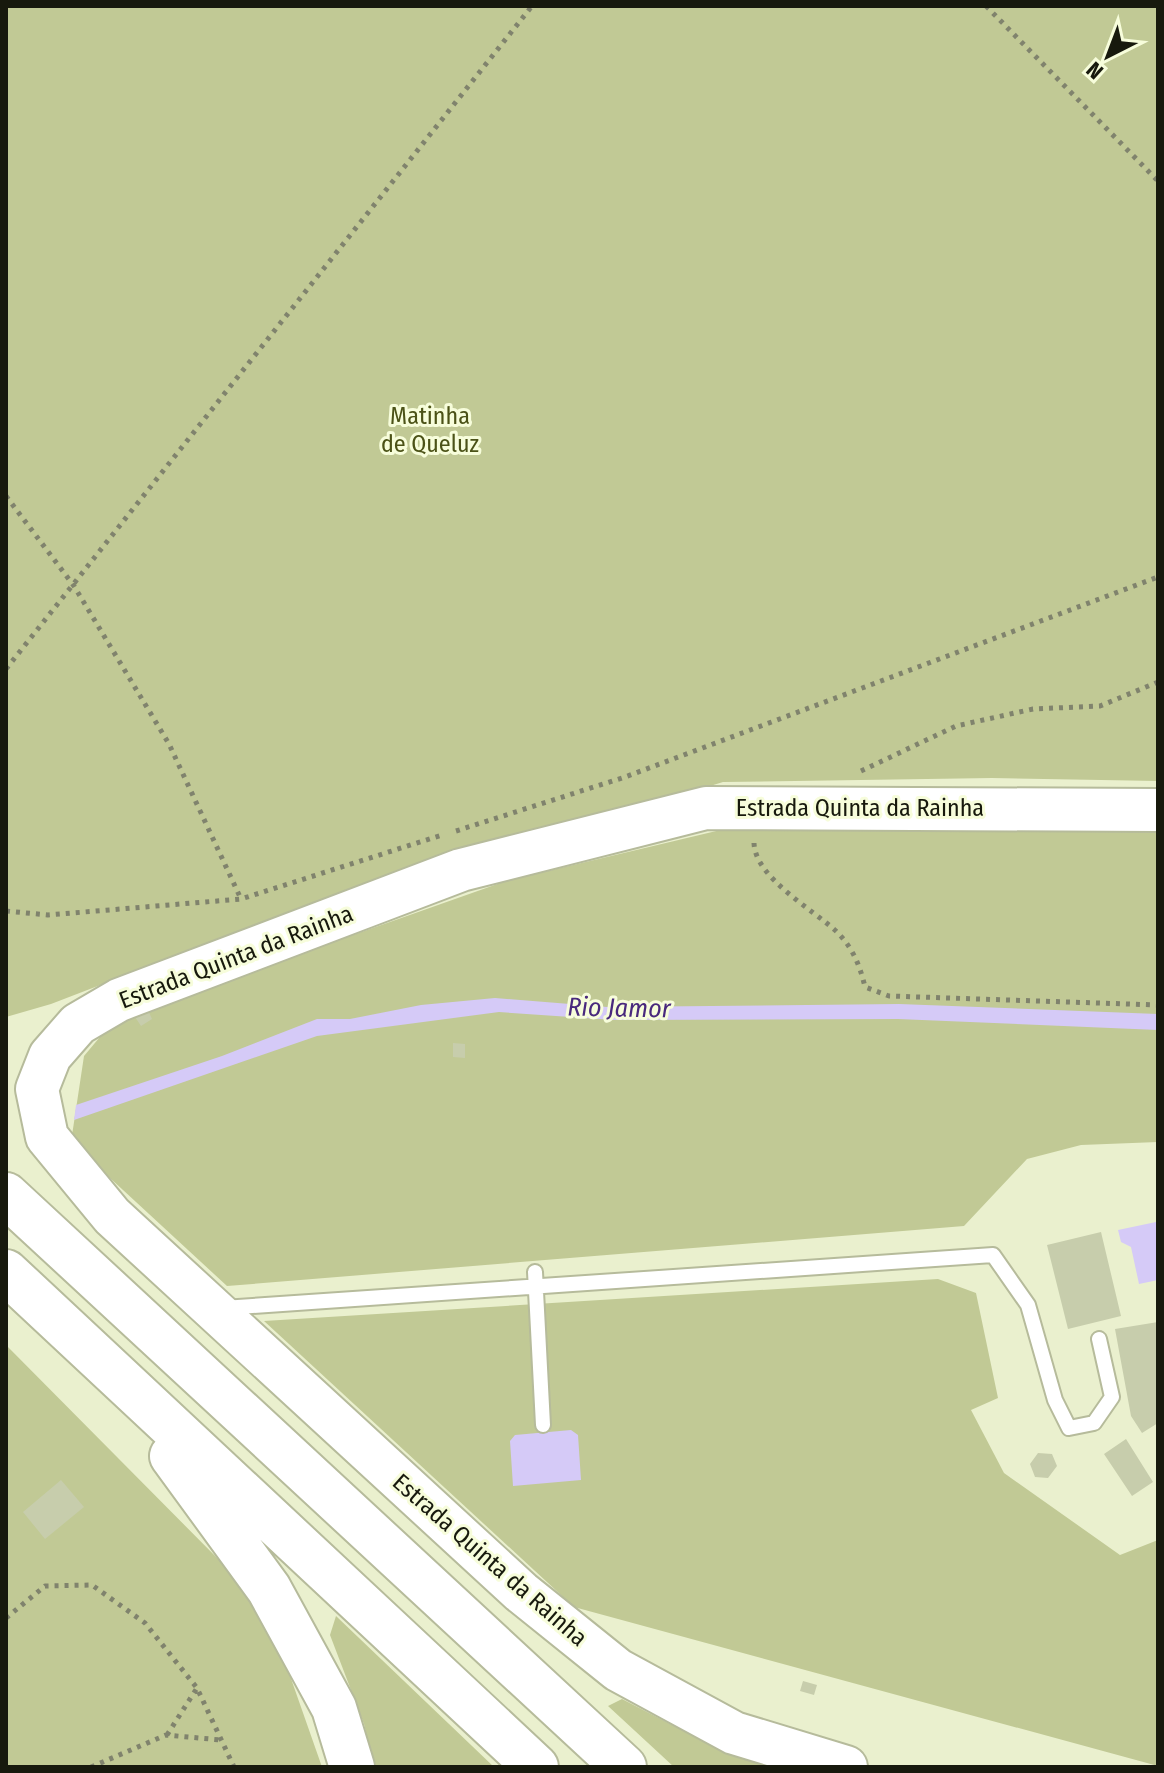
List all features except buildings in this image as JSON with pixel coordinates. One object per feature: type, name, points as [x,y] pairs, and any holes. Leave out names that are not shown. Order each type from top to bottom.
[{"type":"highway","points":[[6,1195],[624,1767]]},
{"type":"highway","points":[[6,1272],[536,1767]]},
{"type":"highway","points":[[112,1373],[269,1589],[334,1708],[352,1767]]},
{"type":"main road","name":"Estrada Quinta da Rainha","points":[[846,1767],[734,1733],[618,1670],[521,1592],[112,1216],[47,1137],[37,1089],[50,1056],[78,1024],[119,1000],[461,870],[706,808],[1158,810]]},
{"type":"lane","points":[[213,1308],[535,1279],[993,1255],[1028,1305],[1055,1400],[1069,1428],[1094,1423],[1112,1397],[1099,1339]]},
{"type":"lane","points":[[535,1279],[543,1425]]},
{"type":"path","points":[[6,669],[532,6]]},
{"type":"path","points":[[986,6],[1158,181]]},
{"type":"path","points":[[6,496],[74,586],[169,744],[241,899]]},
{"type":"path","points":[[6,911],[48,915],[241,899],[625,777],[1158,577]]},
{"type":"path","points":[[853,774],[956,726],[1033,709],[1100,706],[1158,682]]},
{"type":"path","points":[[775,808],[753,846],[769,872],[803,908],[837,932],[858,960],[865,987],[889,996],[1158,1005]]},
{"type":"path","points":[[6,1618],[45,1586],[92,1585],[145,1623],[197,1688],[234,1767]]},
{"type":"path","points":[[166,1735],[197,1688]]},
{"type":"path","points":[[91,1767],[166,1735],[222,1740]]},
{"type":"green space","name":"Matinha de Queluz","points":[[6,6],[1158,6],[1158,781],[992,778],[723,782],[238,932],[51,1004],[6,1017]]},
{"type":"green space","points":[[750,823],[1001,825],[1158,833],[1158,1142],[1081,1145],[1027,1159],[964,1226],[227,1286],[71,1142],[84,1056],[115,1019],[506,881]]},
{"type":"green space","points":[[938,1279],[976,1293],[998,1398],[971,1410],[1004,1473],[1120,1555],[1158,1540],[1158,1766],[574,1607],[264,1321]]},
{"type":"green space","points":[[6,1345],[229,1570],[282,1653],[322,1767],[6,1767]]},
{"type":"green space","points":[[336,1616],[494,1767],[374,1767],[364,1724],[330,1635]]},
{"type":"green space","points":[[622,1699],[672,1725],[778,1767],[674,1767],[608,1706]]},
{"type":"water","name":"Rio Jamor","points":[[495,998],[607,1007],[899,1004],[1158,1014],[1158,1030],[898,1019],[614,1020],[499,1012],[317,1036],[74,1120],[76,1105],[222,1056],[317,1019],[350,1019],[421,1005]]},
{"type":"water","points":[[1156,1222],[1158,1280],[1139,1284],[1131,1247],[1121,1242],[1118,1230]]},
{"type":"water","points":[[571,1430],[578,1435],[581,1480],[513,1486],[510,1441],[515,1435]]}]
